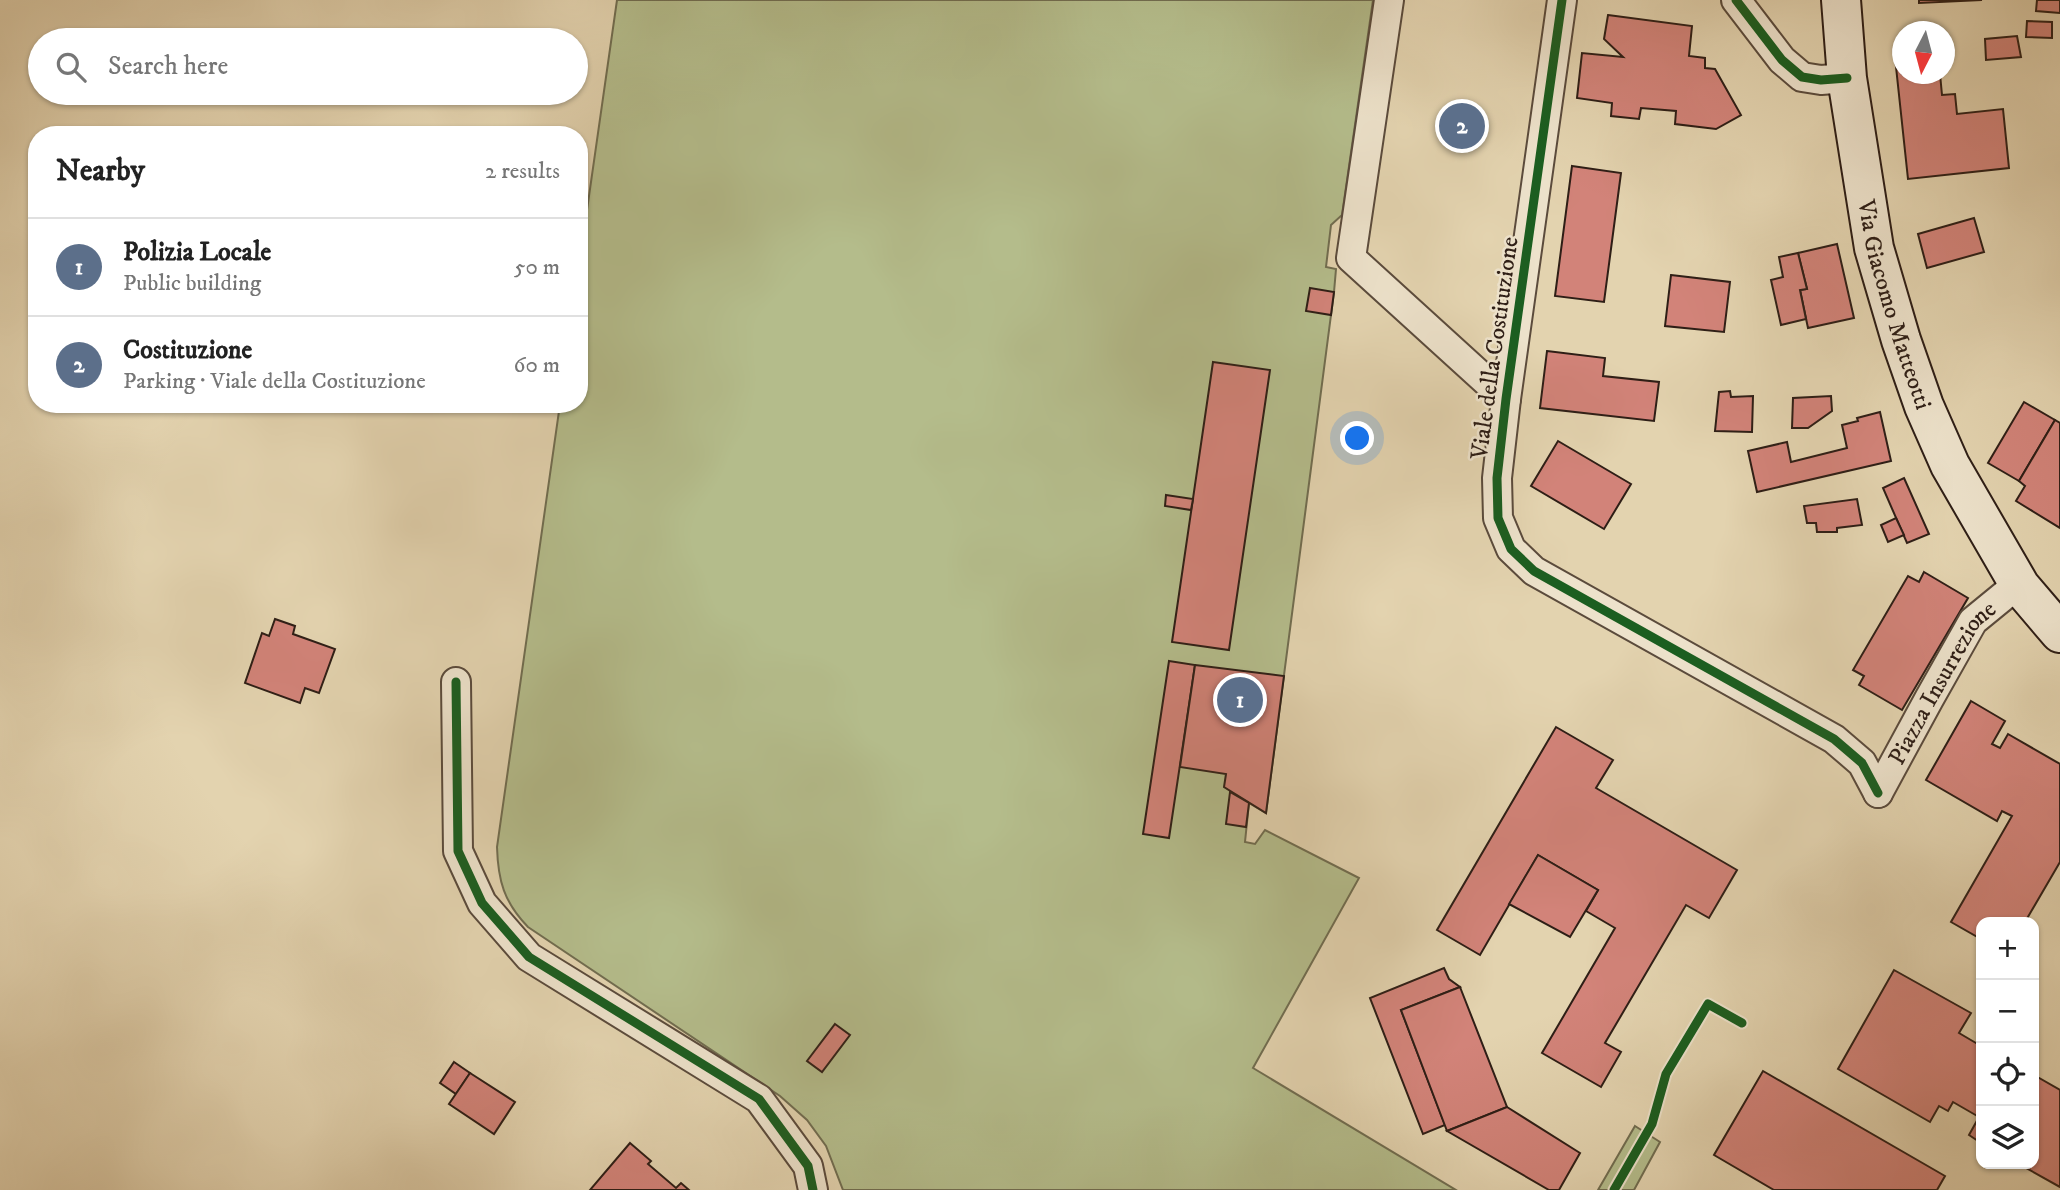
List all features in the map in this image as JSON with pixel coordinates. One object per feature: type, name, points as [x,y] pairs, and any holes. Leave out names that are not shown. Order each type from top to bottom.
[{"type":"main road","name":"Via Giacomo Matteotti","points":[[1841,0],[1847,78],[1874,248],[1901,340],[1924,406],[1950,465],[2020,586],[2060,633]]},
{"type":"street","name":"Viale della Costituzione","points":[[1389,0],[1351,258],[1506,399]]},
{"type":"street","name":"Viale della Costituzione","points":[[1562,0],[1506,399],[1497,478],[1498,518],[1511,549],[1534,570],[1834,739],[1862,763],[1878,793]]},
{"type":"street","points":[[1736,0],[1782,60],[1802,77],[1821,80],[1847,78]]},
{"type":"street","name":"Piazza Insurrezione","points":[[1878,793],[1973,621],[2020,586]]},
{"type":"street","points":[[456,682],[458,851],[482,903],[529,957],[759,1100],[807,1166],[814,1190]]},
{"type":"green space","points":[[617,0],[1373,0],[1342,215],[1331,225],[1326,267],[1336,269],[1334,292],[1266,813],[1249,803],[1245,842],[1255,844],[1265,830],[1359,878],[1253,1068],[1456,1190],[843,1190],[826,1146],[807,1120],[780,1096],[528,927],[520,918],[508,900],[501,881],[497,847],[559,413],[588,413],[588,203]]},
{"type":"green space","points":[[1635,1126],[1660,1142],[1634,1190],[1598,1190]]},
{"type":"building","points":[[1919,0],[1982,0],[1919,3]]},
{"type":"building","points":[[2037,0],[2060,0],[2060,13],[2036,11]]},
{"type":"building","points":[[1608,15],[1692,26],[1689,56],[1705,58],[1705,68],[1715,69],[1741,115],[1716,129],[1675,124],[1676,111],[1641,108],[1639,119],[1611,116],[1612,103],[1577,98],[1582,53],[1623,57],[1604,39]]},
{"type":"building","points":[[2027,21],[2052,22],[2052,38],[2026,37]]},
{"type":"building","points":[[2017,36],[2021,57],[1986,60],[1985,39]]},
{"type":"building","points":[[1898,84],[1941,84],[1942,95],[1955,94],[1957,114],[2003,109],[2009,168],[1908,179]]},
{"type":"building","points":[[1572,166],[1621,173],[1604,302],[1555,296]]},
{"type":"building","points":[[1974,218],[1984,252],[1927,268],[1918,234]]},
{"type":"building","points":[[1837,244],[1854,318],[1808,328],[1800,290],[1807,289],[1798,253]]},
{"type":"building","points":[[1798,253],[1807,289],[1800,290],[1806,319],[1781,325],[1771,280],[1783,277],[1779,257]]},
{"type":"building","points":[[1671,275],[1730,282],[1724,332],[1665,326]]},
{"type":"building","points":[[1310,288],[1334,292],[1331,315],[1306,311]]},
{"type":"building","points":[[1547,351],[1605,358],[1603,376],[1659,382],[1654,421],[1540,408]]},
{"type":"building","points":[[1213,362],[1270,370],[1229,650],[1172,642]]},
{"type":"building","points":[[1730,391],[1731,397],[1753,396],[1752,432],[1715,431],[1719,392]]},
{"type":"building","points":[[1831,396],[1832,411],[1808,428],[1792,428],[1793,398]]},
{"type":"building","points":[[2024,402],[2055,420],[2019,481],[1988,463]]},
{"type":"building","points":[[1880,412],[1891,461],[1757,492],[1748,451],[1787,442],[1791,462],[1847,448],[1842,425]]},
{"type":"building","points":[[2055,420],[2060,423],[2060,528],[2016,501],[2025,486],[2019,481]]},
{"type":"building","points":[[1558,441],[1631,484],[1604,529],[1531,486]]},
{"type":"building","points":[[1904,478],[1929,534],[1907,543],[1883,488]]},
{"type":"building","points":[[1166,495],[1193,499],[1191,510],[1165,506]]},
{"type":"building","points":[[1857,499],[1862,525],[1837,528],[1837,532],[1817,532],[1816,523],[1807,523],[1804,506]]},
{"type":"building","points":[[1896,518],[1904,535],[1888,542],[1881,525]]},
{"type":"building","points":[[1924,572],[1968,598],[1902,710],[1859,685],[1864,676],[1853,670],[1908,576],[1919,582]]},
{"type":"building","points":[[275,619],[295,626],[293,634],[335,649],[319,693],[305,688],[300,703],[245,683],[262,633],[269,636]]},
{"type":"building","points":[[1169,661],[1195,665],[1169,838],[1143,834]]},
{"type":"building","points":[[1195,665],[1284,676],[1266,813],[1224,787],[1226,774],[1180,767]]},
{"type":"building","points":[[1971,701],[2005,721],[1992,744],[2000,748],[2008,734],[2060,764],[2060,862],[2028,917],[1976,917],[1976,936],[1951,922],[2012,816],[2002,811],[1997,821],[1926,780]]},
{"type":"building","points":[[1556,727],[1613,760],[1596,788],[1737,870],[1709,918],[1686,905],[1605,1043],[1621,1052],[1601,1087],[1542,1053],[1615,928],[1586,911],[1598,890],[1538,855],[1480,955],[1437,930]]},
{"type":"building","points":[[1230,792],[1249,803],[1246,827],[1226,824]]},
{"type":"building","points":[[1538,855],[1598,890],[1570,937],[1509,904]]},
{"type":"building","points":[[1444,968],[1449,979],[1460,987],[1401,1010],[1445,1125],[1423,1134],[1370,998]]},
{"type":"building","points":[[1894,970],[1971,1013],[1959,1033],[1976,1043],[1976,1115],[1953,1102],[1948,1111],[1939,1106],[1930,1122],[1838,1069]]},
{"type":"building","points":[[1460,987],[1507,1107],[1447,1131],[1401,1010]]},
{"type":"building","points":[[835,1024],[850,1035],[822,1072],[807,1061]]},
{"type":"building","points":[[454,1062],[470,1073],[456,1094],[440,1083]]},
{"type":"building","points":[[1763,1071],[1945,1176],[1937,1190],[1774,1190],[1714,1155]]},
{"type":"building","points":[[470,1073],[515,1102],[494,1134],[449,1104]]},
{"type":"building","points":[[2039,1078],[2060,1090],[2060,1187],[2028,1169],[2039,1169]]},
{"type":"building","points":[[1507,1107],[1580,1153],[1559,1190],[1549,1190],[1447,1131]]},
{"type":"building","points":[[1976,1122],[1976,1140],[1969,1135]]},
{"type":"building","points":[[630,1143],[651,1161],[648,1164],[676,1188],[681,1183],[689,1190],[590,1190]]},
{"type":"cycle path","points":[[1562,0],[1506,399],[1497,478],[1498,518],[1511,549],[1534,571],[1834,739],[1862,763],[1878,793]]},
{"type":"cycle path","points":[[1736,0],[1782,60],[1802,77],[1821,80],[1847,78]]},
{"type":"cycle path","points":[[456,682],[458,851],[482,903],[529,957],[759,1099],[808,1166],[813,1190]]},
{"type":"cycle path","points":[[1614,1190],[1652,1124],[1666,1074],[1708,1004],[1742,1023]]},
{"type":"place","name":"Costituzione","points":[[1462,126]]},
{"type":"place","name":"Polizia Locale","points":[[1240,700]]}]
